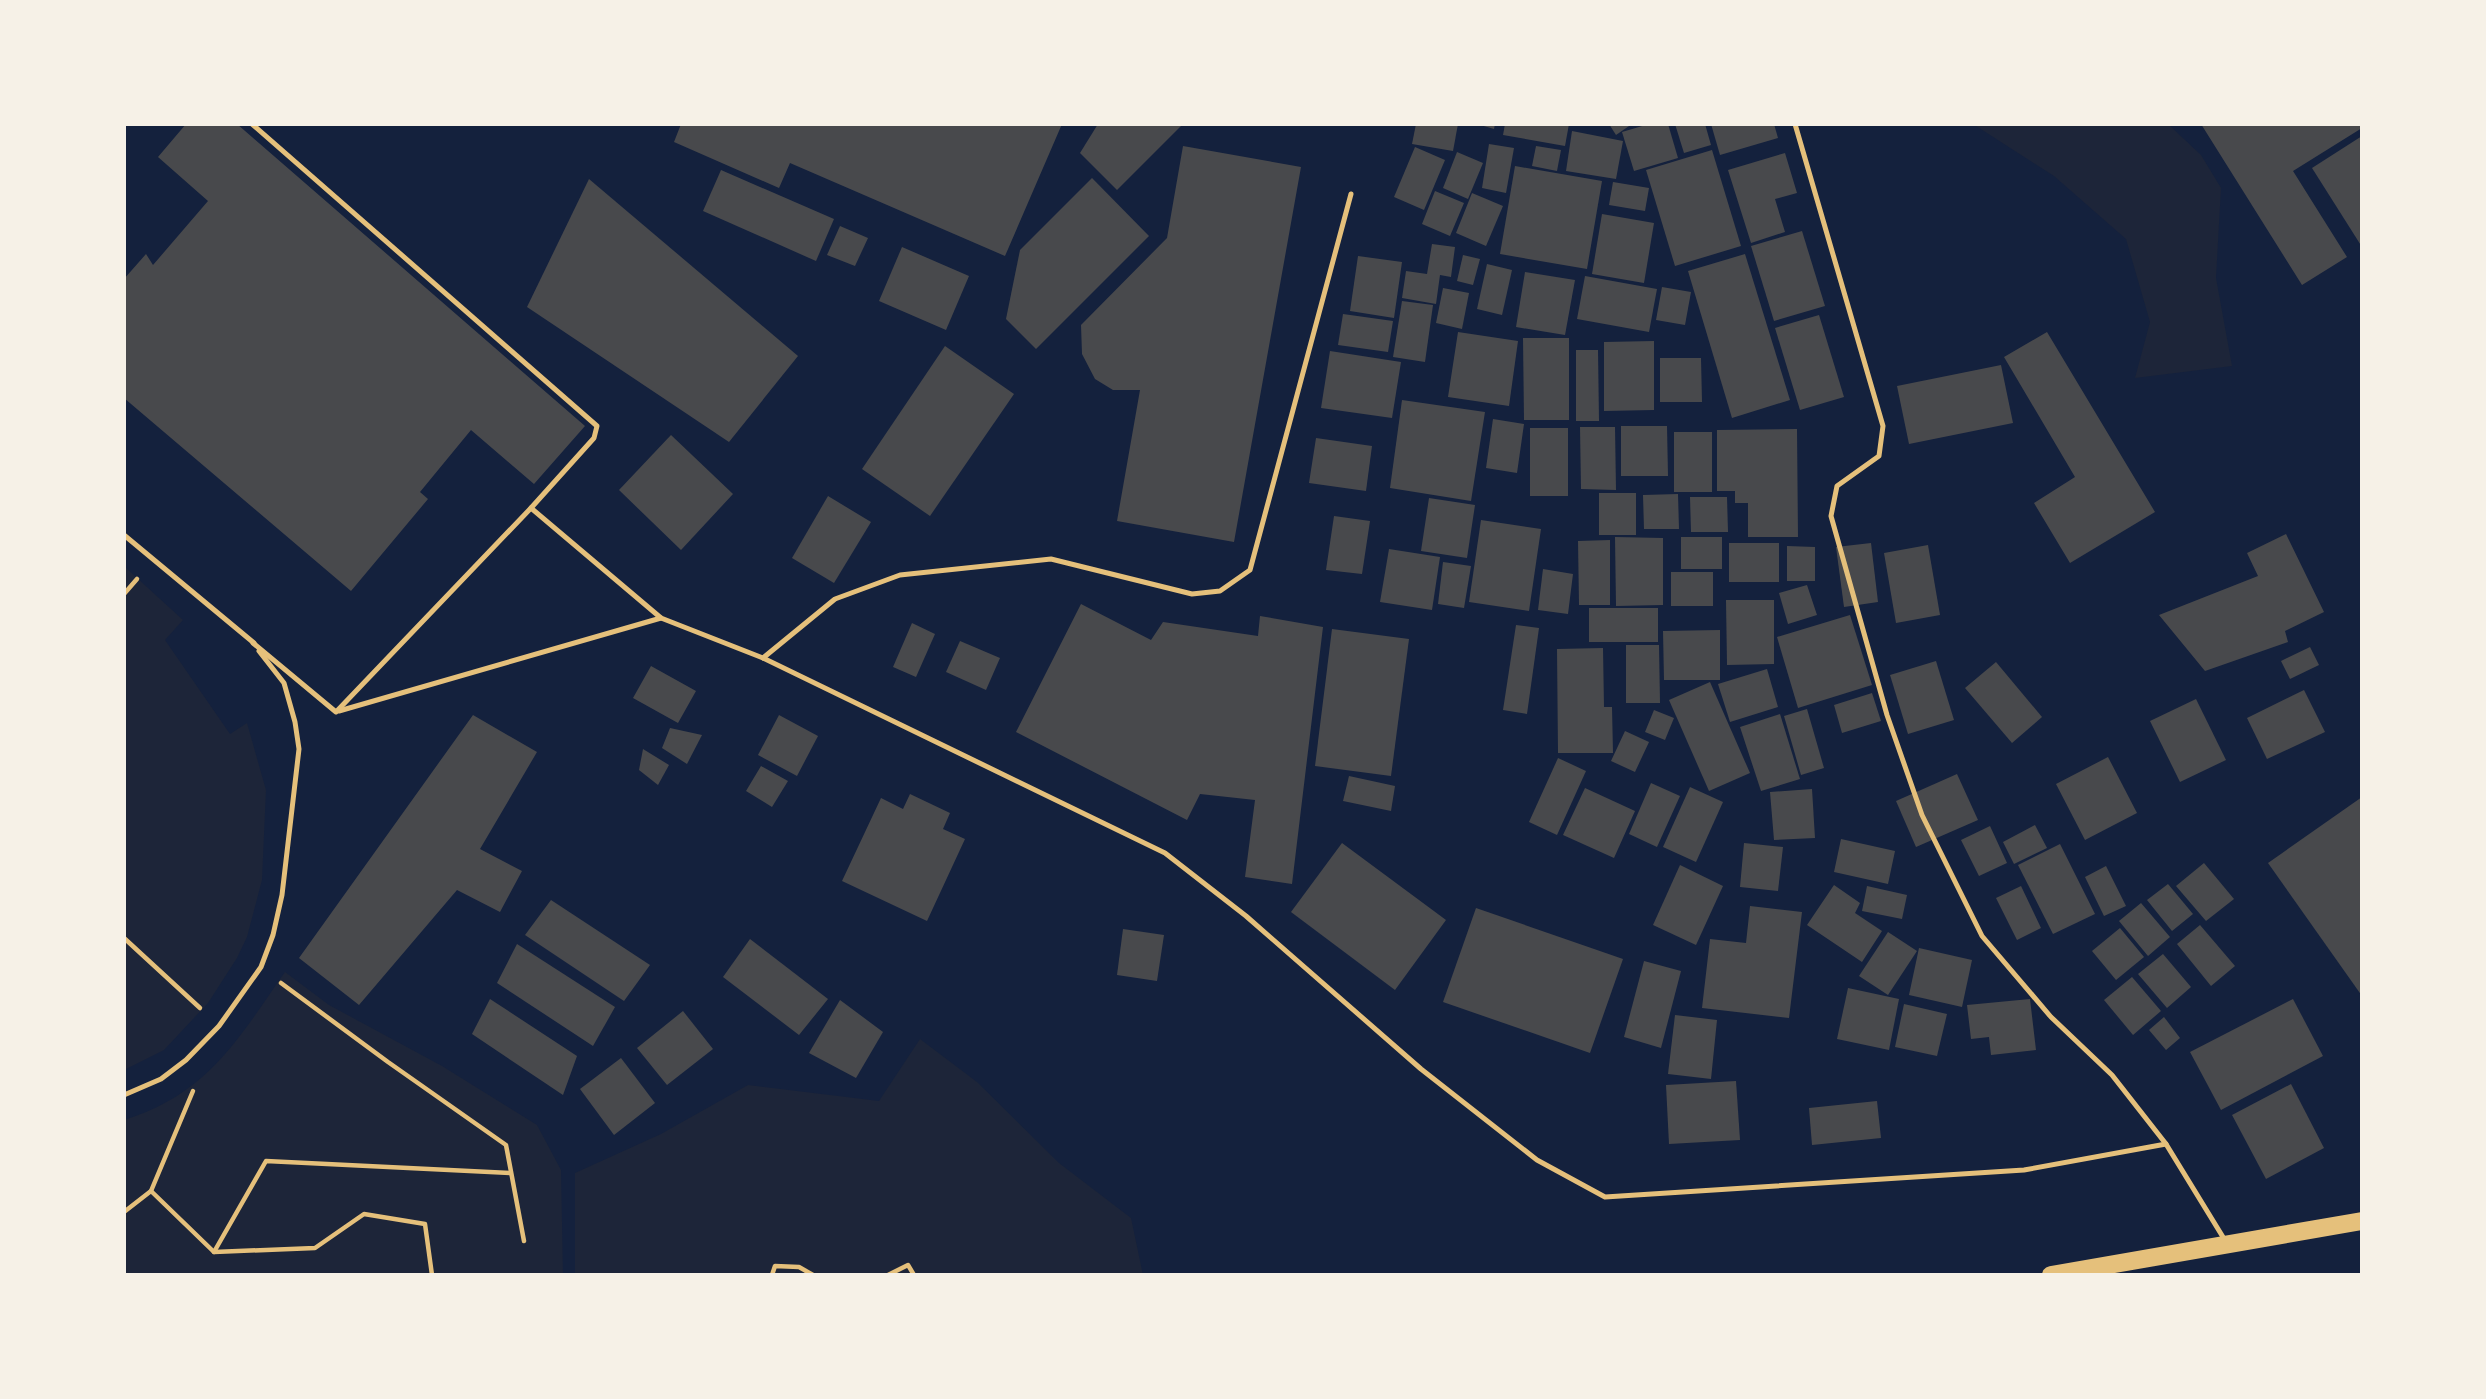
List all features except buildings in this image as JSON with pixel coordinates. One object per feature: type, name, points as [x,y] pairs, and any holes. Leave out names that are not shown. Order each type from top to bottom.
[{"type":"main road","points":[[2052,1275],[2362,1221]]},
{"type":"lane","points":[[252,124],[597,426],[594,438],[531,508],[336,712]]},
{"type":"lane","points":[[1795,124],[1883,426],[1879,456],[1837,486],[1831,516],[1887,715],[1923,815],[1982,936],[2051,1017],[2112,1075],[2166,1144],[2228,1244]]},
{"type":"lane","points":[[763,658],[835,599],[900,575],[1051,559],[1192,594],[1220,591],[1250,570],[1351,194]]},
{"type":"lane","points":[[531,508],[661,618],[763,658],[1165,853],[1246,916],[1421,1069],[1537,1160],[1605,1197],[2024,1170],[2166,1144]]},
{"type":"lane","points":[[124,535],[336,712]]},
{"type":"lane","points":[[336,712],[661,618]]},
{"type":"lane","points":[[124,1095],[162,1079],[186,1060],[219,1026],[261,967],[273,935],[282,895],[299,749],[284,683],[253,643]]},
{"type":"path","points":[[124,938],[219,1026]]},
{"type":"path","points":[[261,967],[388,1062],[506,1145],[524,1241]]},
{"type":"path","points":[[124,1212],[151,1191],[193,1089]]},
{"type":"path","points":[[214,1252],[265,1161],[510,1173]]},
{"type":"path","points":[[151,1191],[214,1252],[315,1248],[364,1214],[425,1224],[432,1275]]},
{"type":"path","points":[[888,1275],[908,1265],[914,1275]]},
{"type":"path","points":[[772,1275],[775,1266],[791,1266],[813,1275]]},
{"type":"shaded area","points":[[1973,124],[2168,124],[2201,155],[2221,188],[2216,278],[2232,366],[2135,378],[2150,322],[2126,239],[2054,176]]},
{"type":"shaded area","points":[[124,566],[183,620],[165,640],[230,734],[247,723],[266,790],[262,880],[247,937],[237,958],[208,1003],[164,1050],[124,1070]]},
{"type":"shaded area","points":[[285,972],[329,1005],[442,1066],[537,1125],[561,1170],[563,1275],[124,1275],[124,1120],[153,1109],[199,1079],[236,1041]]},
{"type":"shaded area","points":[[920,1039],[977,1082],[1059,1163],[1131,1218],[1143,1275],[575,1275],[575,1173],[661,1134],[748,1085],[879,1101]]}]
